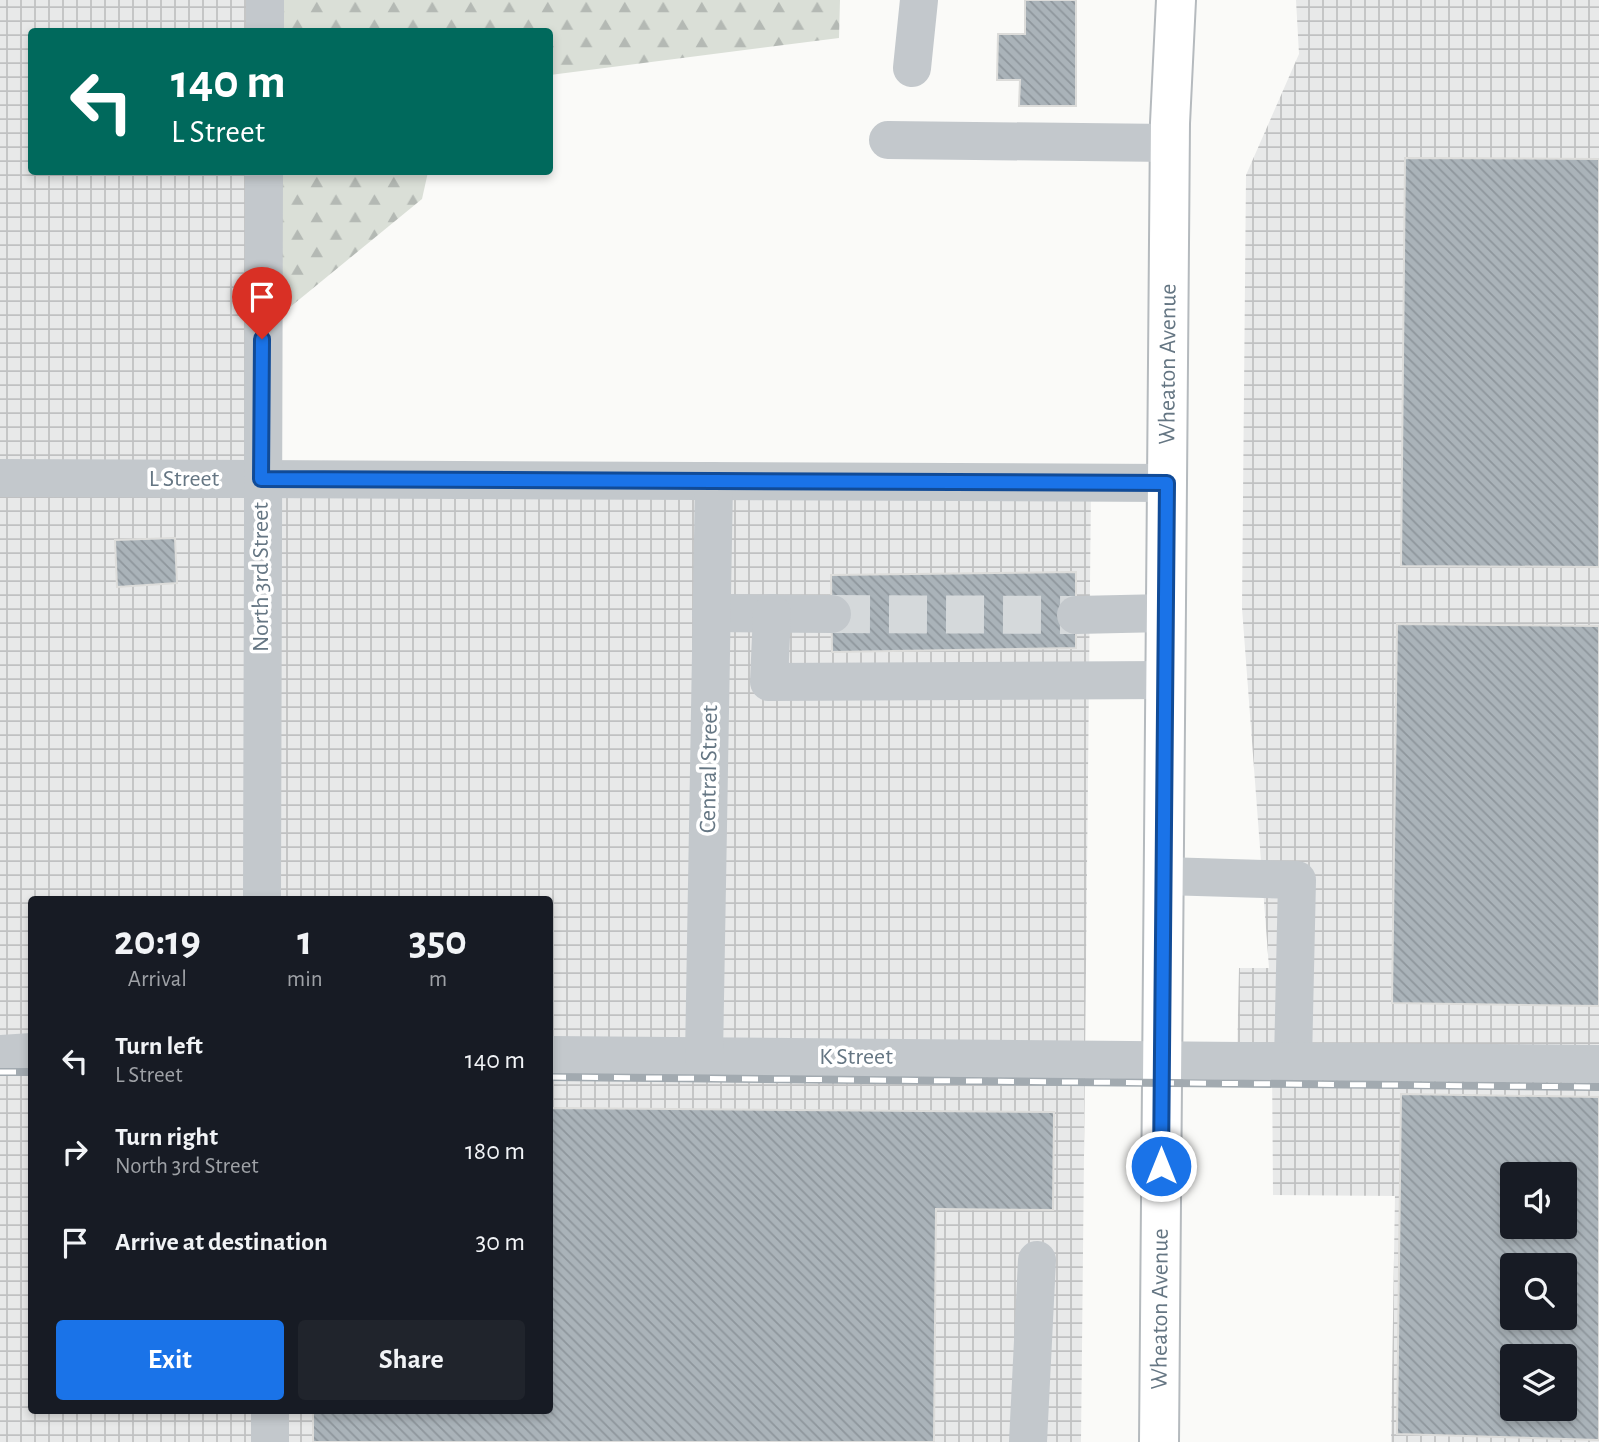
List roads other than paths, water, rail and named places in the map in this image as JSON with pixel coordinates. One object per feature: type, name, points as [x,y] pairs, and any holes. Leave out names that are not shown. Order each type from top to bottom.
[{"type":"main road","name":"Wheaton Avenue","points":[[1159,1442],[1170,143],[1176,0]]},
{"type":"street","points":[[265,0],[265,28]]},
{"type":"street","points":[[912,68],[919,0]]},
{"type":"street","points":[[888,140],[1170,143]]},
{"type":"street","name":"North 3rd Street","points":[[262,896],[261,479],[264,175]]},
{"type":"street","name":"L Street","points":[[0,478],[1167,483]]},
{"type":"street","name":"Central Street","points":[[704,1056],[714,481]]},
{"type":"street","points":[[712,613],[832,614]]},
{"type":"street","points":[[772,613],[769,682],[1165,680]]},
{"type":"street","points":[[1076,615],[1166,613]]},
{"type":"street","points":[[1164,876],[1297,880],[1293,1060]]},
{"type":"street","points":[[0,1054],[28,1052]]},
{"type":"street","name":"K Street","points":[[553,1055],[1599,1064]]},
{"type":"street","points":[[1028,1442],[1037,1260]]},
{"type":"street","points":[[270,1414],[270,1442]]},
{"type":"tunnel","points":[[832,614],[1076,615]]},
{"type":"railway","points":[[0,1072],[28,1072]]},
{"type":"railway","points":[[553,1077],[1599,1087]]}]
